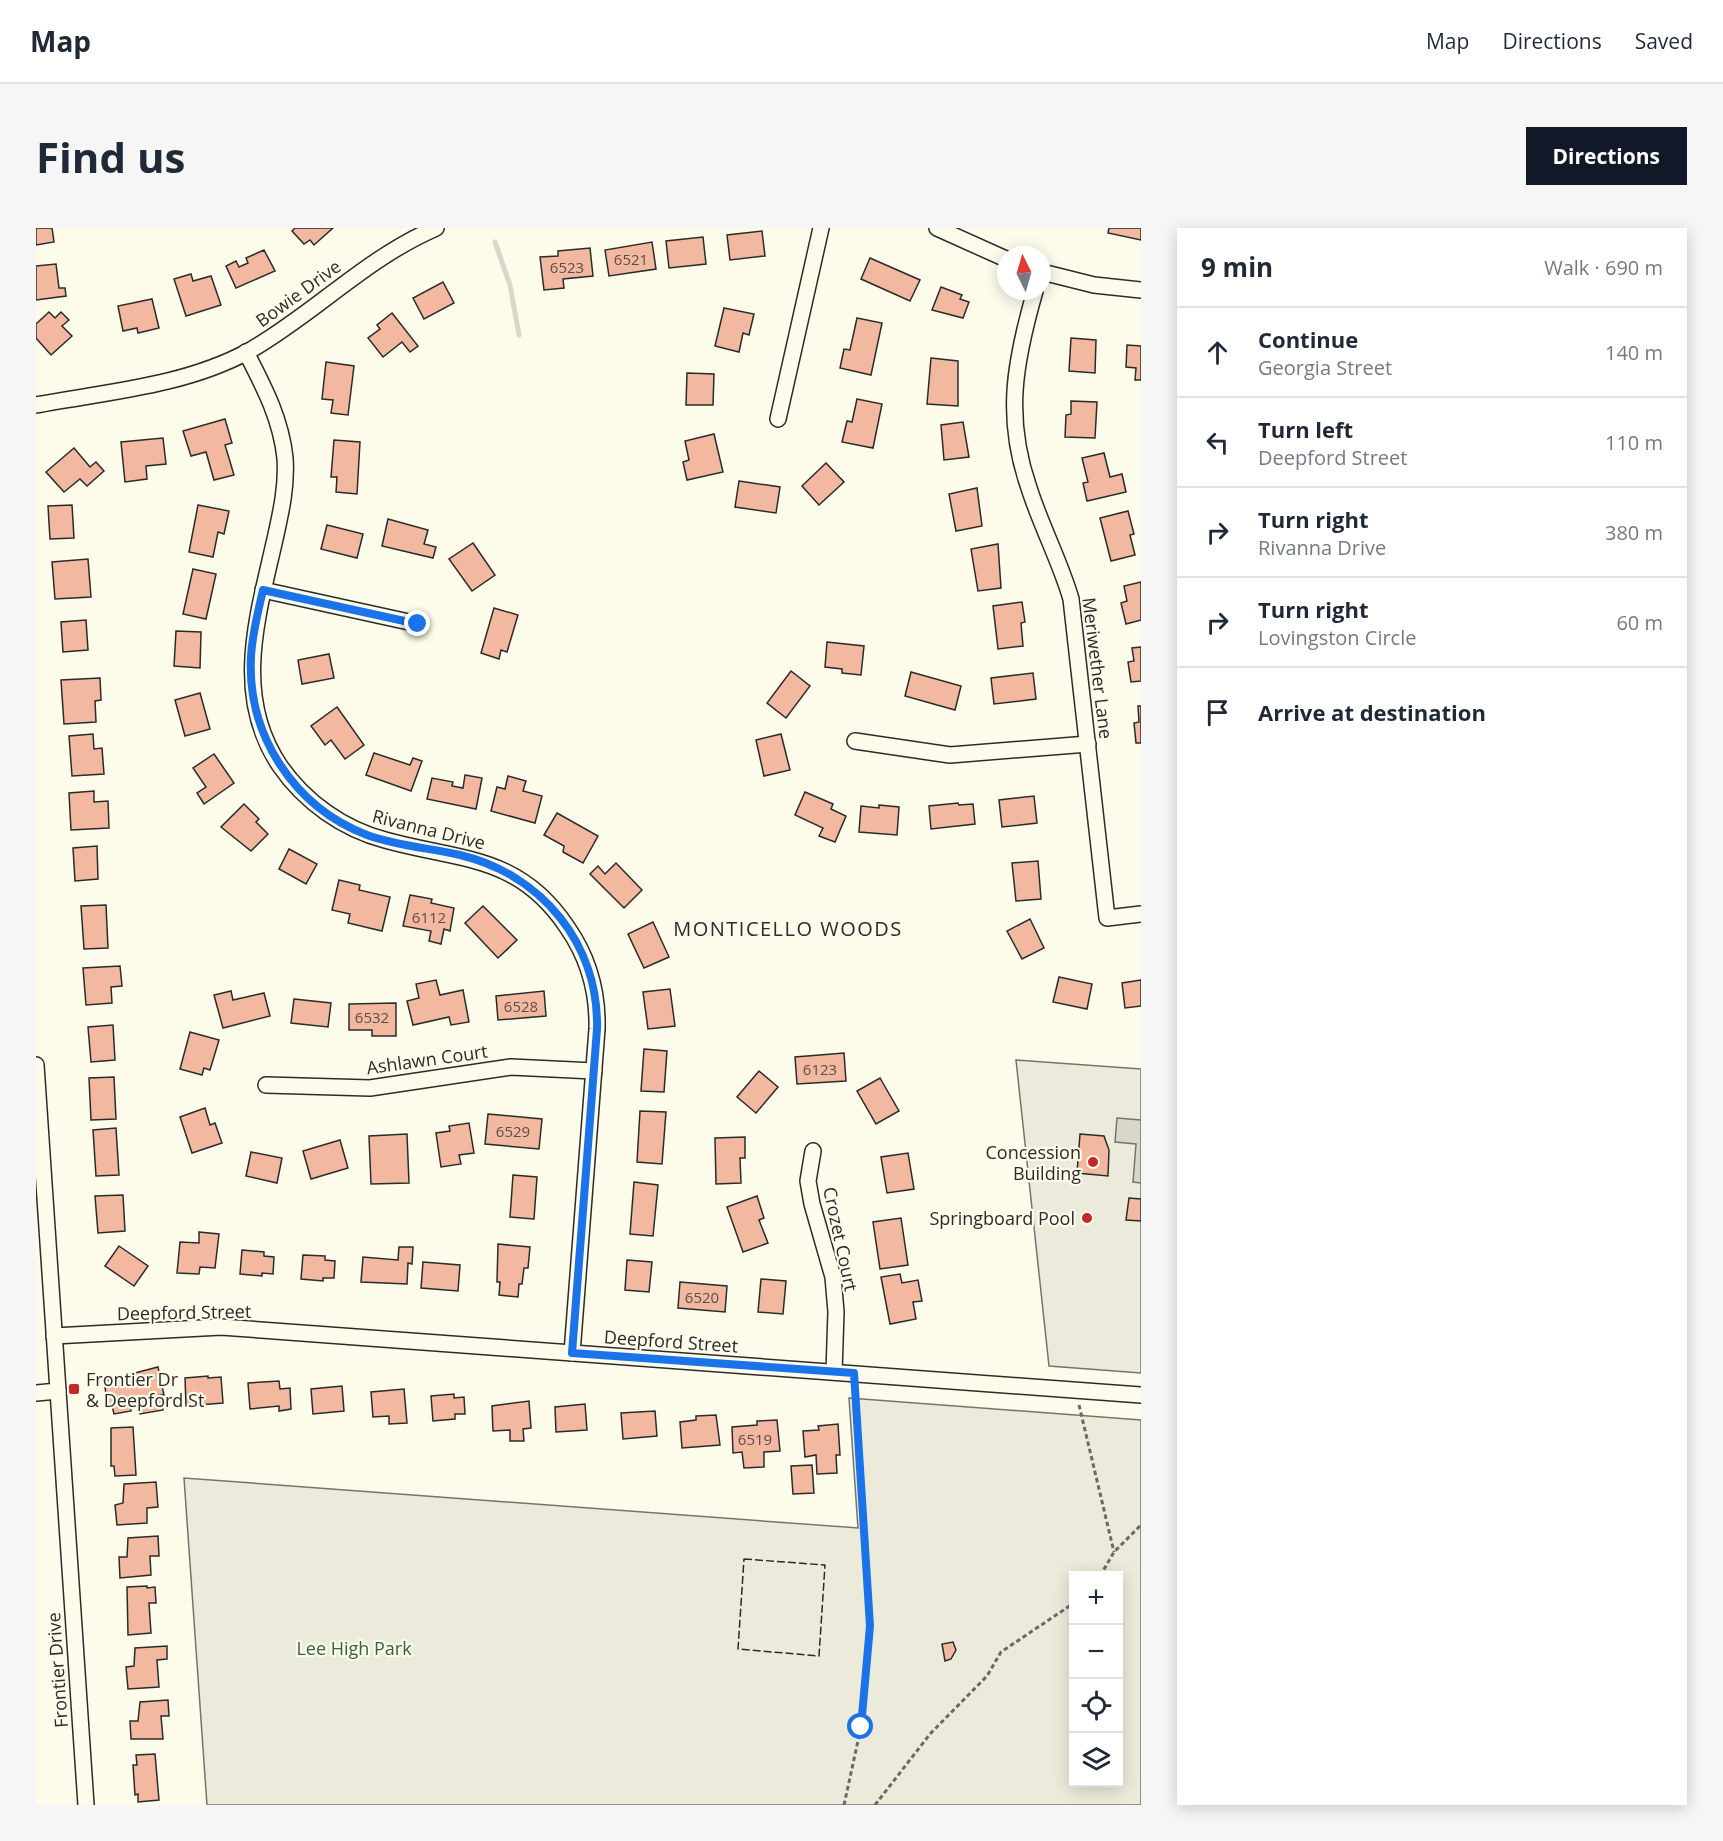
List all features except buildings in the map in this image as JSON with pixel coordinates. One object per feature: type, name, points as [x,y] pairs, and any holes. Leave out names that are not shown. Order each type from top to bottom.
[{"type":"street","name":"Bowie Drive","points":[[36,405],[166,381],[205,370],[246,352],[292,325],[386,254],[436,228]]},
{"type":"street","points":[[778,418],[821,228]]},
{"type":"street","points":[[937,228],[997,255]]},
{"type":"street","points":[[1051,274],[1094,285],[1141,290]]},
{"type":"street","name":"Meriwether Lane","points":[[1033,300],[1016,366],[1015,426],[1028,487],[1060,563],[1071,599],[1107,918],[1141,914]]},
{"type":"street","name":"Rivanna Drive","points":[[246,352],[275,412],[285,459],[283,505],[252,641],[251,682],[260,726],[280,766],[311,801],[348,826],[386,841],[461,855],[488,864],[517,878],[546,900],[574,936],[592,978],[598,1018],[572,1353]]},
{"type":"street","points":[[263,590],[418,624]]},
{"type":"street","points":[[855,741],[950,755],[1088,744]]},
{"type":"street","name":"Frontier Drive","points":[[36,1065],[40,1181],[54,1336],[86,1805]]},
{"type":"street","name":"Ashlawn Court","points":[[266,1085],[370,1088],[511,1067],[594,1071]]},
{"type":"street","name":"Crozet Court","points":[[813,1152],[808,1181],[833,1277],[836,1312],[834,1372]]},
{"type":"street","name":"Deepford Street","points":[[54,1336],[221,1328],[1141,1395]]},
{"type":"street","points":[[36,1393],[58,1391]]},
{"type":"path","points":[[844,1805],[861,1727],[870,1626],[854,1373]]},
{"type":"path","points":[[1076,1390],[1114,1552]]},
{"type":"path","points":[[1102,1571],[1114,1552],[1141,1525]]},
{"type":"path","points":[[874,1805],[930,1734],[987,1676],[1001,1652],[1069,1606]]},
{"type":"green space","name":"Springboard Pool","points":[[1016,1060],[1141,1069],[1141,1373],[1049,1366]]},
{"type":"green space","name":"Lee High Park","points":[[849,1398],[1141,1420],[1141,1805],[207,1805],[184,1478],[858,1528]]},
{"type":"shaded area","points":[[1117,1118],[1141,1120],[1141,1183],[1133,1182],[1136,1144],[1115,1142]]},
{"type":"waterway","points":[[495,242],[510,285],[519,335]]},
{"type":"fence","points":[[744,1559],[825,1565],[819,1656],[738,1649],[744,1559]]},
{"type":"place","name":"Concession Building","points":[[1093,1162]]},
{"type":"place","name":"Springboard Pool","points":[[1087,1218]]},
{"type":"place","name":"Frontier Dr & Deepford St","points":[[74,1389]]},
{"type":"district","name":"MONTICELLO WOODS","points":[[788,928]]},
{"type":"route","points":[[418,624],[263,590],[252,641],[251,659],[251,682],[260,726],[269,748],[294,785],[330,816],[386,841],[461,855],[504,870],[546,900],[574,936],[584,956],[592,978],[598,1018],[572,1353],[854,1373],[870,1626],[861,1727]]}]
